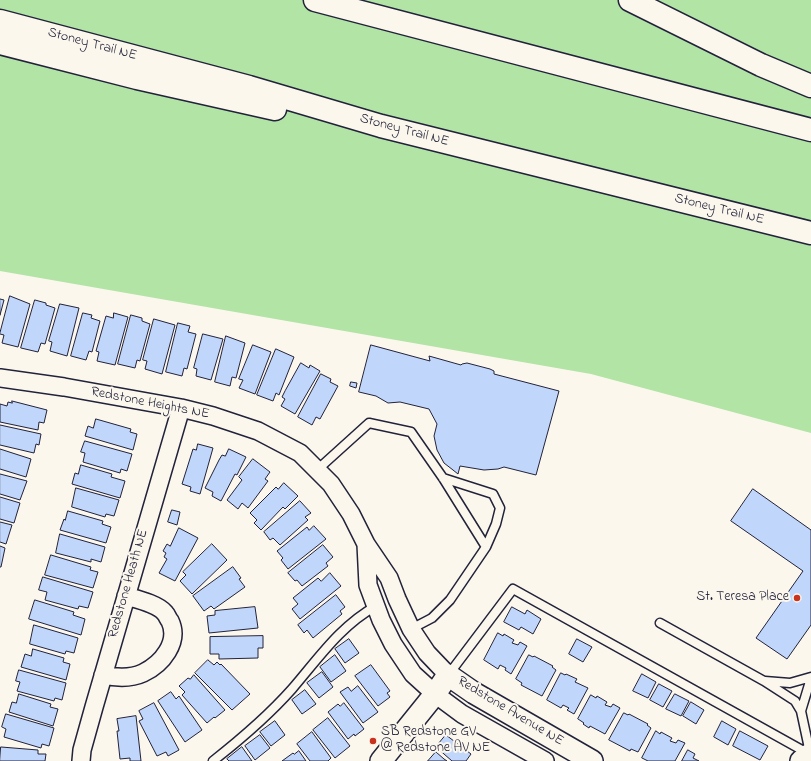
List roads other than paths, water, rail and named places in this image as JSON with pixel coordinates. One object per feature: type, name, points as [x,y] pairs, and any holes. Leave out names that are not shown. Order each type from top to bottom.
[{"type":"highway","points":[[315,0],[811,130]]},
{"type":"highway","points":[[630,0],[761,65],[811,86]]},
{"type":"highway","name":"Stoney Trail NE","points":[[0,20],[249,87],[381,126],[811,233]]},
{"type":"highway","points":[[0,43],[137,78],[309,117],[381,126]]},
{"type":"street","name":"Redstone Heights NE","points":[[0,378],[64,387],[181,408],[213,416],[258,431],[300,453],[331,484],[351,514],[366,544],[390,578],[397,599],[411,628],[427,653],[448,675]]},
{"type":"street","name":"Redstone Heath NE","points":[[81,761],[82,750],[181,408]]},
{"type":"street","name":"Redstone Heights NE","points":[[366,544],[368,584],[384,626],[393,644],[413,674],[435,694]]},
{"type":"street","points":[[104,675],[122,678],[142,674],[160,662],[171,645],[173,629],[166,613],[146,602],[126,596]]},
{"type":"street","points":[[381,761],[435,694],[448,675]]},
{"type":"street","name":"Redstone Avenue NE","points":[[448,675],[474,693],[592,761]]},
{"type":"street","name":"Redstone Avenue NE","points":[[435,694],[462,714],[526,754],[545,761]]},
{"type":"lane","points":[[317,470],[369,423],[411,432],[443,478],[486,547]]},
{"type":"lane","points":[[411,628],[432,618],[450,600],[486,547],[496,524],[500,508],[493,494],[443,478]]},
{"type":"lane","points":[[448,675],[513,588],[809,757]]},
{"type":"lane","points":[[213,761],[270,712],[338,634],[353,621],[376,606]]},
{"type":"lane","points":[[660,623],[764,681],[795,701],[801,711],[809,757]]},
{"type":"lane","points":[[764,681],[790,683],[811,678]]},
{"type":"lane","points":[[801,711],[811,678]]},
{"type":"place","name":"St. Teresa Place","points":[[797,598]]},
{"type":"place","name":"SB Redstone GV @ Redstone AV NE","points":[[373,741]]}]
